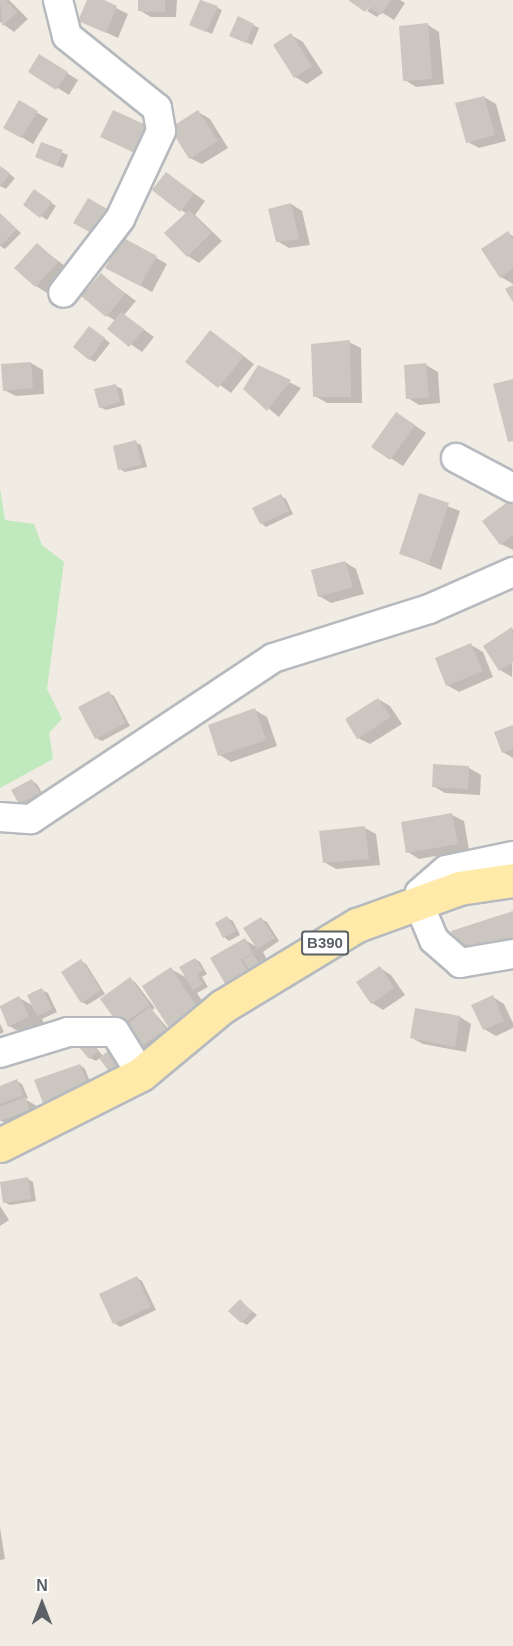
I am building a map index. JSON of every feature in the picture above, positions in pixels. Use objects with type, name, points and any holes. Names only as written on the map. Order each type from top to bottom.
[{"type":"main road","name":"B390","points":[[0,1145],[141,1074],[223,1006],[357,925],[459,888],[513,880]]},
{"type":"street","points":[[58,0],[67,36],[157,108],[161,131],[120,219],[63,292]]},
{"type":"street","points":[[456,458],[513,488]]},
{"type":"street","points":[[0,817],[31,819],[273,658],[429,609],[513,572]]},
{"type":"street","points":[[513,856],[446,870],[420,893],[418,902],[434,940],[460,963],[513,954]]},
{"type":"street","points":[[0,1053],[68,1032],[115,1032],[141,1074]]},
{"type":"green space","points":[[0,488],[5,520],[34,524],[42,545],[64,562],[47,689],[62,719],[49,733],[53,759],[0,788]]},
{"type":"building","points":[[0,0],[6,0],[17,12],[2,26]]},
{"type":"building","points":[[87,0],[104,0],[117,6],[106,33],[78,21]]},
{"type":"building","points":[[138,0],[165,0],[165,12],[138,11]]},
{"type":"building","points":[[200,0],[218,6],[206,32],[189,25]]},
{"type":"building","points":[[348,0],[391,0],[381,15],[369,7],[365,12]]},
{"type":"building","points":[[238,16],[254,24],[246,43],[229,36]]},
{"type":"building","points":[[428,23],[432,79],[403,81],[399,26]]},
{"type":"building","points":[[291,33],[312,66],[294,78],[273,45]]},
{"type":"building","points":[[39,54],[68,72],[56,90],[28,72]]},
{"type":"building","points":[[484,96],[495,135],[466,143],[455,103]]},
{"type":"building","points":[[19,100],[38,111],[21,138],[3,128]]},
{"type":"building","points":[[113,110],[146,125],[133,152],[100,137]]},
{"type":"building","points":[[198,110],[218,141],[189,159],[170,128]]},
{"type":"building","points":[[41,142],[63,150],[57,166],[35,157]]},
{"type":"building","points":[[0,166],[10,173],[0,187]]},
{"type":"building","points":[[166,172],[194,193],[180,212],[152,190]]},
{"type":"building","points":[[34,189],[52,202],[40,218],[23,205]]},
{"type":"building","points":[[88,198],[109,210],[95,235],[73,223]]},
{"type":"building","points":[[291,203],[299,239],[276,242],[268,209]]},
{"type":"building","points":[[189,210],[211,233],[187,257],[164,233]]},
{"type":"building","points":[[0,213],[17,229],[0,246]]},
{"type":"building","points":[[508,231],[513,239],[513,269],[500,278],[481,249]]},
{"type":"building","points":[[122,237],[157,256],[140,286],[105,268]]},
{"type":"building","points":[[37,243],[58,262],[35,287],[14,268]]},
{"type":"building","points":[[101,273],[125,294],[106,317],[81,296]]},
{"type":"building","points":[[513,285],[513,302],[505,289]]},
{"type":"building","points":[[121,312],[144,329],[129,347],[107,329]]},
{"type":"building","points":[[89,326],[105,338],[89,360],[73,347]]},
{"type":"building","points":[[210,330],[244,356],[218,388],[185,362]]},
{"type":"building","points":[[350,340],[351,397],[313,397],[311,344]]},
{"type":"building","points":[[31,362],[33,388],[3,391],[1,364]]},
{"type":"building","points":[[426,363],[429,397],[406,399],[404,365]]},
{"type":"building","points":[[258,365],[291,380],[267,411],[243,389]]},
{"type":"building","points":[[513,379],[513,441],[508,442],[493,384]]},
{"type":"building","points":[[116,384],[120,402],[99,408],[94,389]]},
{"type":"building","points":[[396,412],[415,425],[390,460],[371,447]]},
{"type":"building","points":[[136,440],[142,465],[118,470],[113,446]]},
{"type":"building","points":[[419,493],[449,503],[429,564],[399,554]]},
{"type":"building","points":[[281,494],[289,511],[260,524],[252,508]]},
{"type":"building","points":[[513,498],[513,535],[500,545],[482,521]]},
{"type":"building","points":[[345,561],[353,587],[318,597],[311,570]]},
{"type":"building","points":[[512,627],[513,662],[499,671],[483,646]]},
{"type":"building","points":[[471,643],[483,671],[446,686],[435,658]]},
{"type":"building","points":[[109,691],[126,723],[95,739],[78,707]]},
{"type":"building","points":[[378,698],[391,717],[357,739],[345,719]]},
{"type":"building","points":[[255,708],[266,740],[218,756],[208,725]]},
{"type":"building","points":[[513,725],[513,749],[502,753],[494,732]]},
{"type":"building","points":[[433,764],[469,766],[468,789],[432,787]]},
{"type":"building","points":[[32,779],[40,793],[19,804],[11,790]]},
{"type":"building","points":[[452,813],[458,844],[406,853],[401,822]]},
{"type":"building","points":[[365,826],[369,859],[323,863],[319,831]]},
{"type":"building","points":[[513,911],[513,939],[459,957],[451,931]]},
{"type":"building","points":[[227,916],[236,931],[223,938],[215,923]]},
{"type":"building","points":[[261,917],[275,938],[257,949],[243,928]]},
{"type":"building","points":[[245,938],[253,953],[241,960],[249,974],[227,987],[210,958]]},
{"type":"building","points":[[253,954],[261,967],[251,973],[243,960]]},
{"type":"building","points":[[195,958],[203,970],[197,974],[203,984],[193,990],[179,967]]},
{"type":"building","points":[[81,959],[101,990],[81,1003],[61,972]]},
{"type":"building","points":[[380,966],[394,988],[371,1004],[356,982]]},
{"type":"building","points":[[171,967],[198,1009],[169,1028],[142,986]]},
{"type":"building","points":[[130,977],[150,1005],[120,1026],[100,999]]},
{"type":"building","points":[[42,988],[52,1009],[37,1016],[27,995]]},
{"type":"building","points":[[493,995],[504,1021],[483,1030],[471,1005]]},
{"type":"building","points":[[19,996],[29,1016],[8,1027],[0,1006]]},
{"type":"building","points":[[150,1007],[166,1029],[138,1049],[122,1028]]},
{"type":"building","points":[[415,1008],[460,1016],[455,1047],[410,1038]]},
{"type":"building","points":[[89,1040],[98,1052],[89,1059],[79,1047]]},
{"type":"building","points":[[108,1051],[116,1061],[122,1056],[117,1082],[99,1058]]},
{"type":"building","points":[[80,1064],[88,1086],[43,1103],[34,1080]]},
{"type":"building","points":[[17,1079],[23,1095],[0,1104],[0,1086]]},
{"type":"building","points":[[25,1097],[30,1110],[0,1121],[0,1107]]},
{"type":"building","points":[[28,1177],[31,1199],[3,1203],[0,1182]]},
{"type":"building","points":[[137,1276],[151,1307],[113,1324],[99,1294]]},
{"type":"building","points":[[240,1299],[252,1312],[241,1323],[228,1311]]}]
